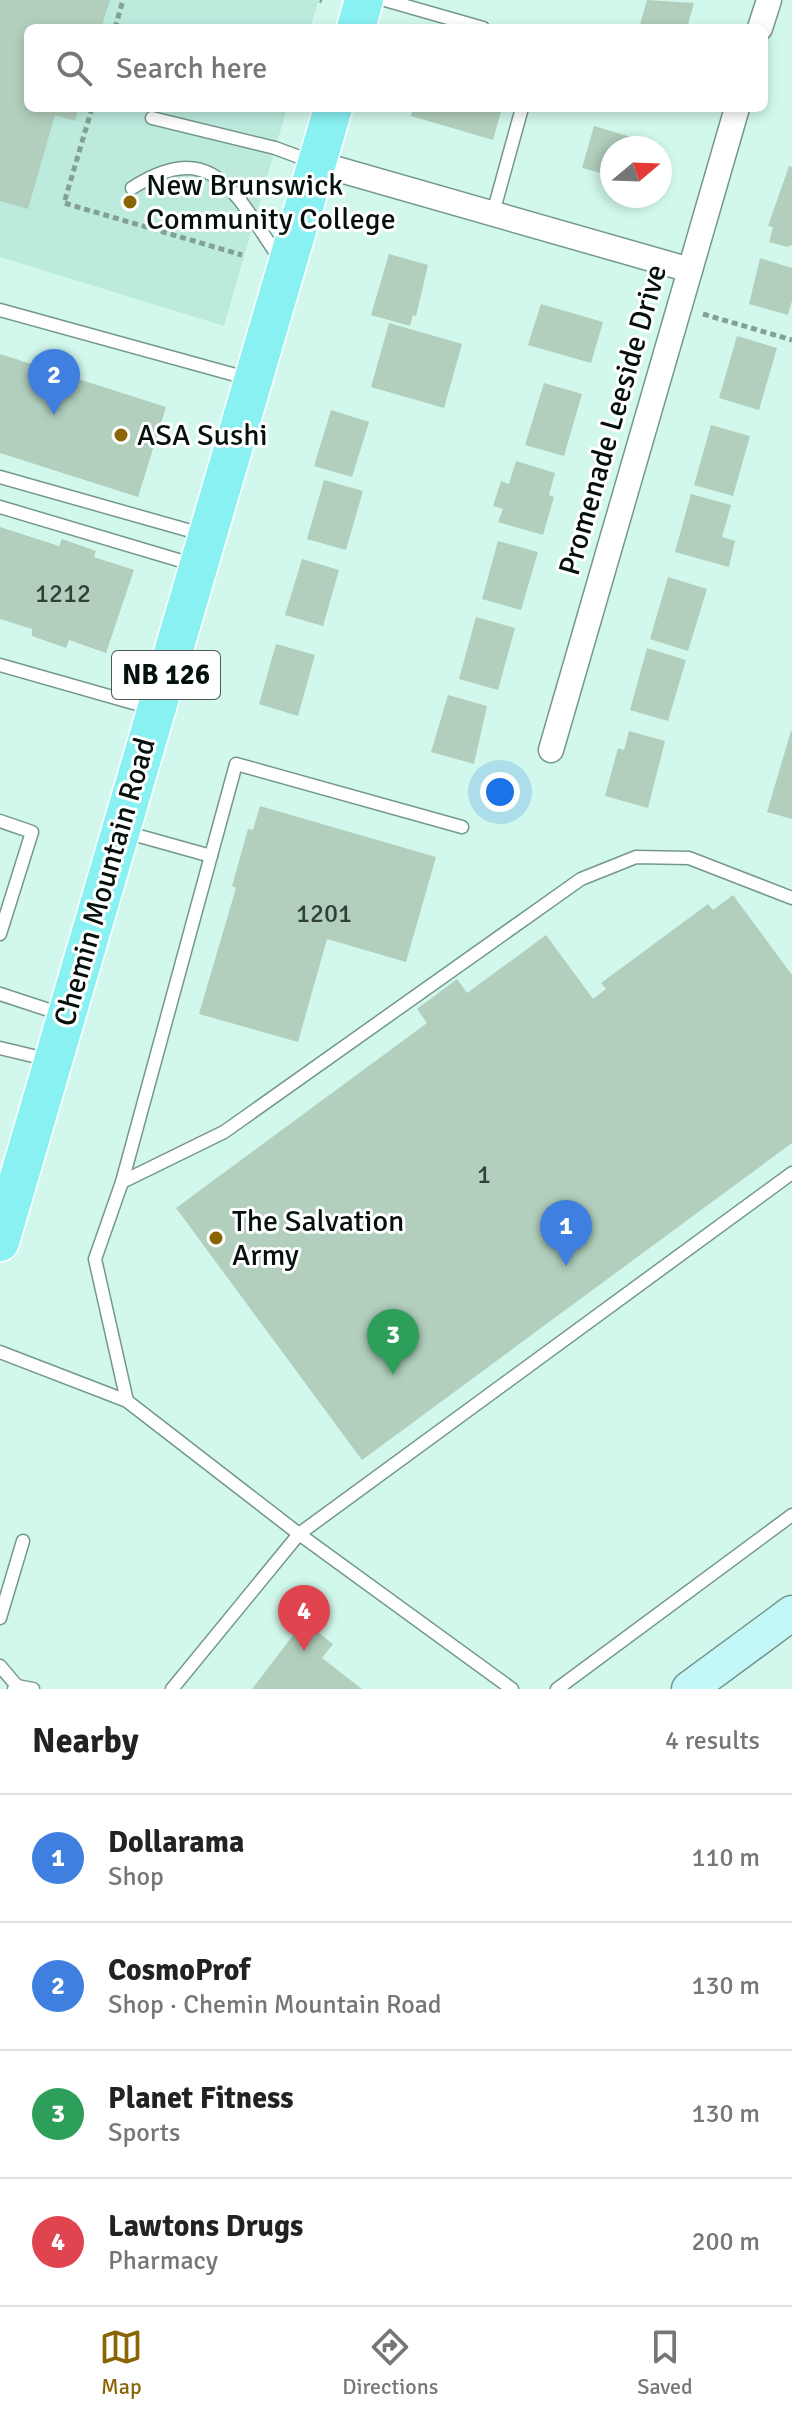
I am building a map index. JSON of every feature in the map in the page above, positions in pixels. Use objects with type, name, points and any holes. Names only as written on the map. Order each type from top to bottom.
[{"type":"main road","points":[[357,24],[364,0]]},
{"type":"main road","name":"Chemin Mountain Road","points":[[0,1242],[332,112]]},
{"type":"main road","points":[[689,1689],[792,1613]]},
{"type":"street","points":[[761,24],[769,0]]},
{"type":"street","name":"Promenade Leeside Drive","points":[[551,750],[736,112]]},
{"type":"street","points":[[316,163],[690,270]]},
{"type":"lane","points":[[385,0],[469,24]]},
{"type":"lane","points":[[493,213],[521,112]]},
{"type":"lane","points":[[152,118],[275,148],[316,163]]},
{"type":"lane","points":[[132,188],[153,174],[172,169],[192,167],[211,173],[230,188],[286,267]]},
{"type":"lane","points":[[0,310],[253,380]]},
{"type":"lane","points":[[0,477],[203,551]]},
{"type":"lane","points":[[0,507],[203,551]]},
{"type":"lane","points":[[0,665],[156,709]]},
{"type":"lane","points":[[127,1401],[95,1259],[122,1182],[236,764],[462,827]]},
{"type":"lane","points":[[0,821],[32,832],[0,934]]},
{"type":"lane","points":[[121,831],[211,856]]},
{"type":"lane","points":[[122,1182],[224,1132],[581,879],[636,857],[689,858],[792,898]]},
{"type":"lane","points":[[0,994],[66,1016]]},
{"type":"lane","points":[[0,1048],[53,1061]]},
{"type":"lane","points":[[172,1689],[299,1534],[792,1173]]},
{"type":"lane","points":[[0,1352],[127,1401],[299,1534],[512,1689]]},
{"type":"lane","points":[[557,1689],[792,1515]]},
{"type":"lane","points":[[0,1618],[23,1541]]},
{"type":"lane","points":[[0,1666],[16,1687],[33,1689]]},
{"type":"path","points":[[116,24],[123,0]]},
{"type":"path","points":[[679,307],[792,340]]},
{"type":"shaded area","name":"New Brunswick Community College","points":[[0,0],[319,0],[311,24],[24,24],[24,112],[286,112],[224,326],[0,257]]},
{"type":"building","points":[[0,0],[110,0],[102,24],[24,24],[24,112],[78,112],[75,121],[55,115],[28,209],[0,201]]},
{"type":"building","points":[[647,0],[694,3],[688,24],[640,24]]},
{"type":"building","points":[[412,112],[501,112],[493,140],[411,116]]},
{"type":"building","points":[[594,126],[628,136],[600,136],[600,173],[582,168]]},
{"type":"building","points":[[789,166],[792,167],[792,245],[787,247],[769,242],[773,227],[768,226]]},
{"type":"building","points":[[389,254],[428,265],[416,316],[413,315],[410,326],[371,315]]},
{"type":"building","points":[[760,258],[792,268],[792,301],[788,315],[749,304]]},
{"type":"building","points":[[541,304],[603,322],[591,363],[528,345]]},
{"type":"building","points":[[389,323],[462,344],[444,408],[371,387]]},
{"type":"building","points":[[737,336],[777,348],[759,410],[719,398]]},
{"type":"building","points":[[0,354],[166,407],[138,497],[0,453]]},
{"type":"building","points":[[544,383],[582,394],[564,456],[525,445]]},
{"type":"building","points":[[331,410],[369,422],[352,477],[314,466]]},
{"type":"building","points":[[711,425],[750,436],[733,496],[694,485]]},
{"type":"building","points":[[516,461],[555,473],[549,495],[554,497],[543,535],[498,522],[503,509],[493,506],[501,481],[509,484]]},
{"type":"building","points":[[324,480],[363,491],[346,550],[307,539]]},
{"type":"building","points":[[691,494],[731,505],[722,537],[735,541],[729,567],[675,552]]},
{"type":"building","points":[[0,527],[59,546],[62,539],[96,551],[94,557],[134,570],[106,653],[69,640],[66,648],[32,636],[32,629],[0,619]]},
{"type":"building","points":[[498,541],[538,552],[521,610],[482,599]]},
{"type":"building","points":[[302,559],[339,570],[323,626],[285,615]]},
{"type":"building","points":[[668,577],[707,589],[688,651],[650,639]]},
{"type":"building","points":[[476,617],[515,628],[498,690],[459,679]]},
{"type":"building","points":[[276,644],[315,655],[298,716],[259,704]]},
{"type":"building","points":[[647,648],[686,660],[668,721],[630,710]]},
{"type":"building","points":[[448,695],[487,706],[474,764],[431,752]]},
{"type":"building","points":[[629,731],[665,741],[648,808],[605,796],[618,748],[624,750]]},
{"type":"building","points":[[792,731],[792,819],[767,812]]},
{"type":"building","points":[[260,806],[436,857],[406,962],[327,939],[298,1042],[199,1014],[236,888],[232,886],[248,829],[253,830]]},
{"type":"building","points":[[733,895],[792,975],[792,1143],[362,1460],[176,1208],[427,1023],[417,1009],[457,979],[467,993],[546,935],[593,999],[606,989],[601,983],[708,904],[713,910]]},
{"type":"building","points":[[304,1621],[333,1644],[322,1658],[362,1689],[252,1689]]},
{"type":"place","name":"New Brunswick Community College","points":[[130,202]]},
{"type":"place","name":"CosmoProf","points":[[54,415]]},
{"type":"place","name":"ASA Sushi","points":[[121,435]]},
{"type":"place","name":"The Salvation Army","points":[[216,1238]]},
{"type":"place","name":"Dollarama","points":[[566,1266]]},
{"type":"place","name":"Planet Fitness","points":[[393,1375]]},
{"type":"place","name":"Lawtons Drugs","points":[[304,1651]]}]
